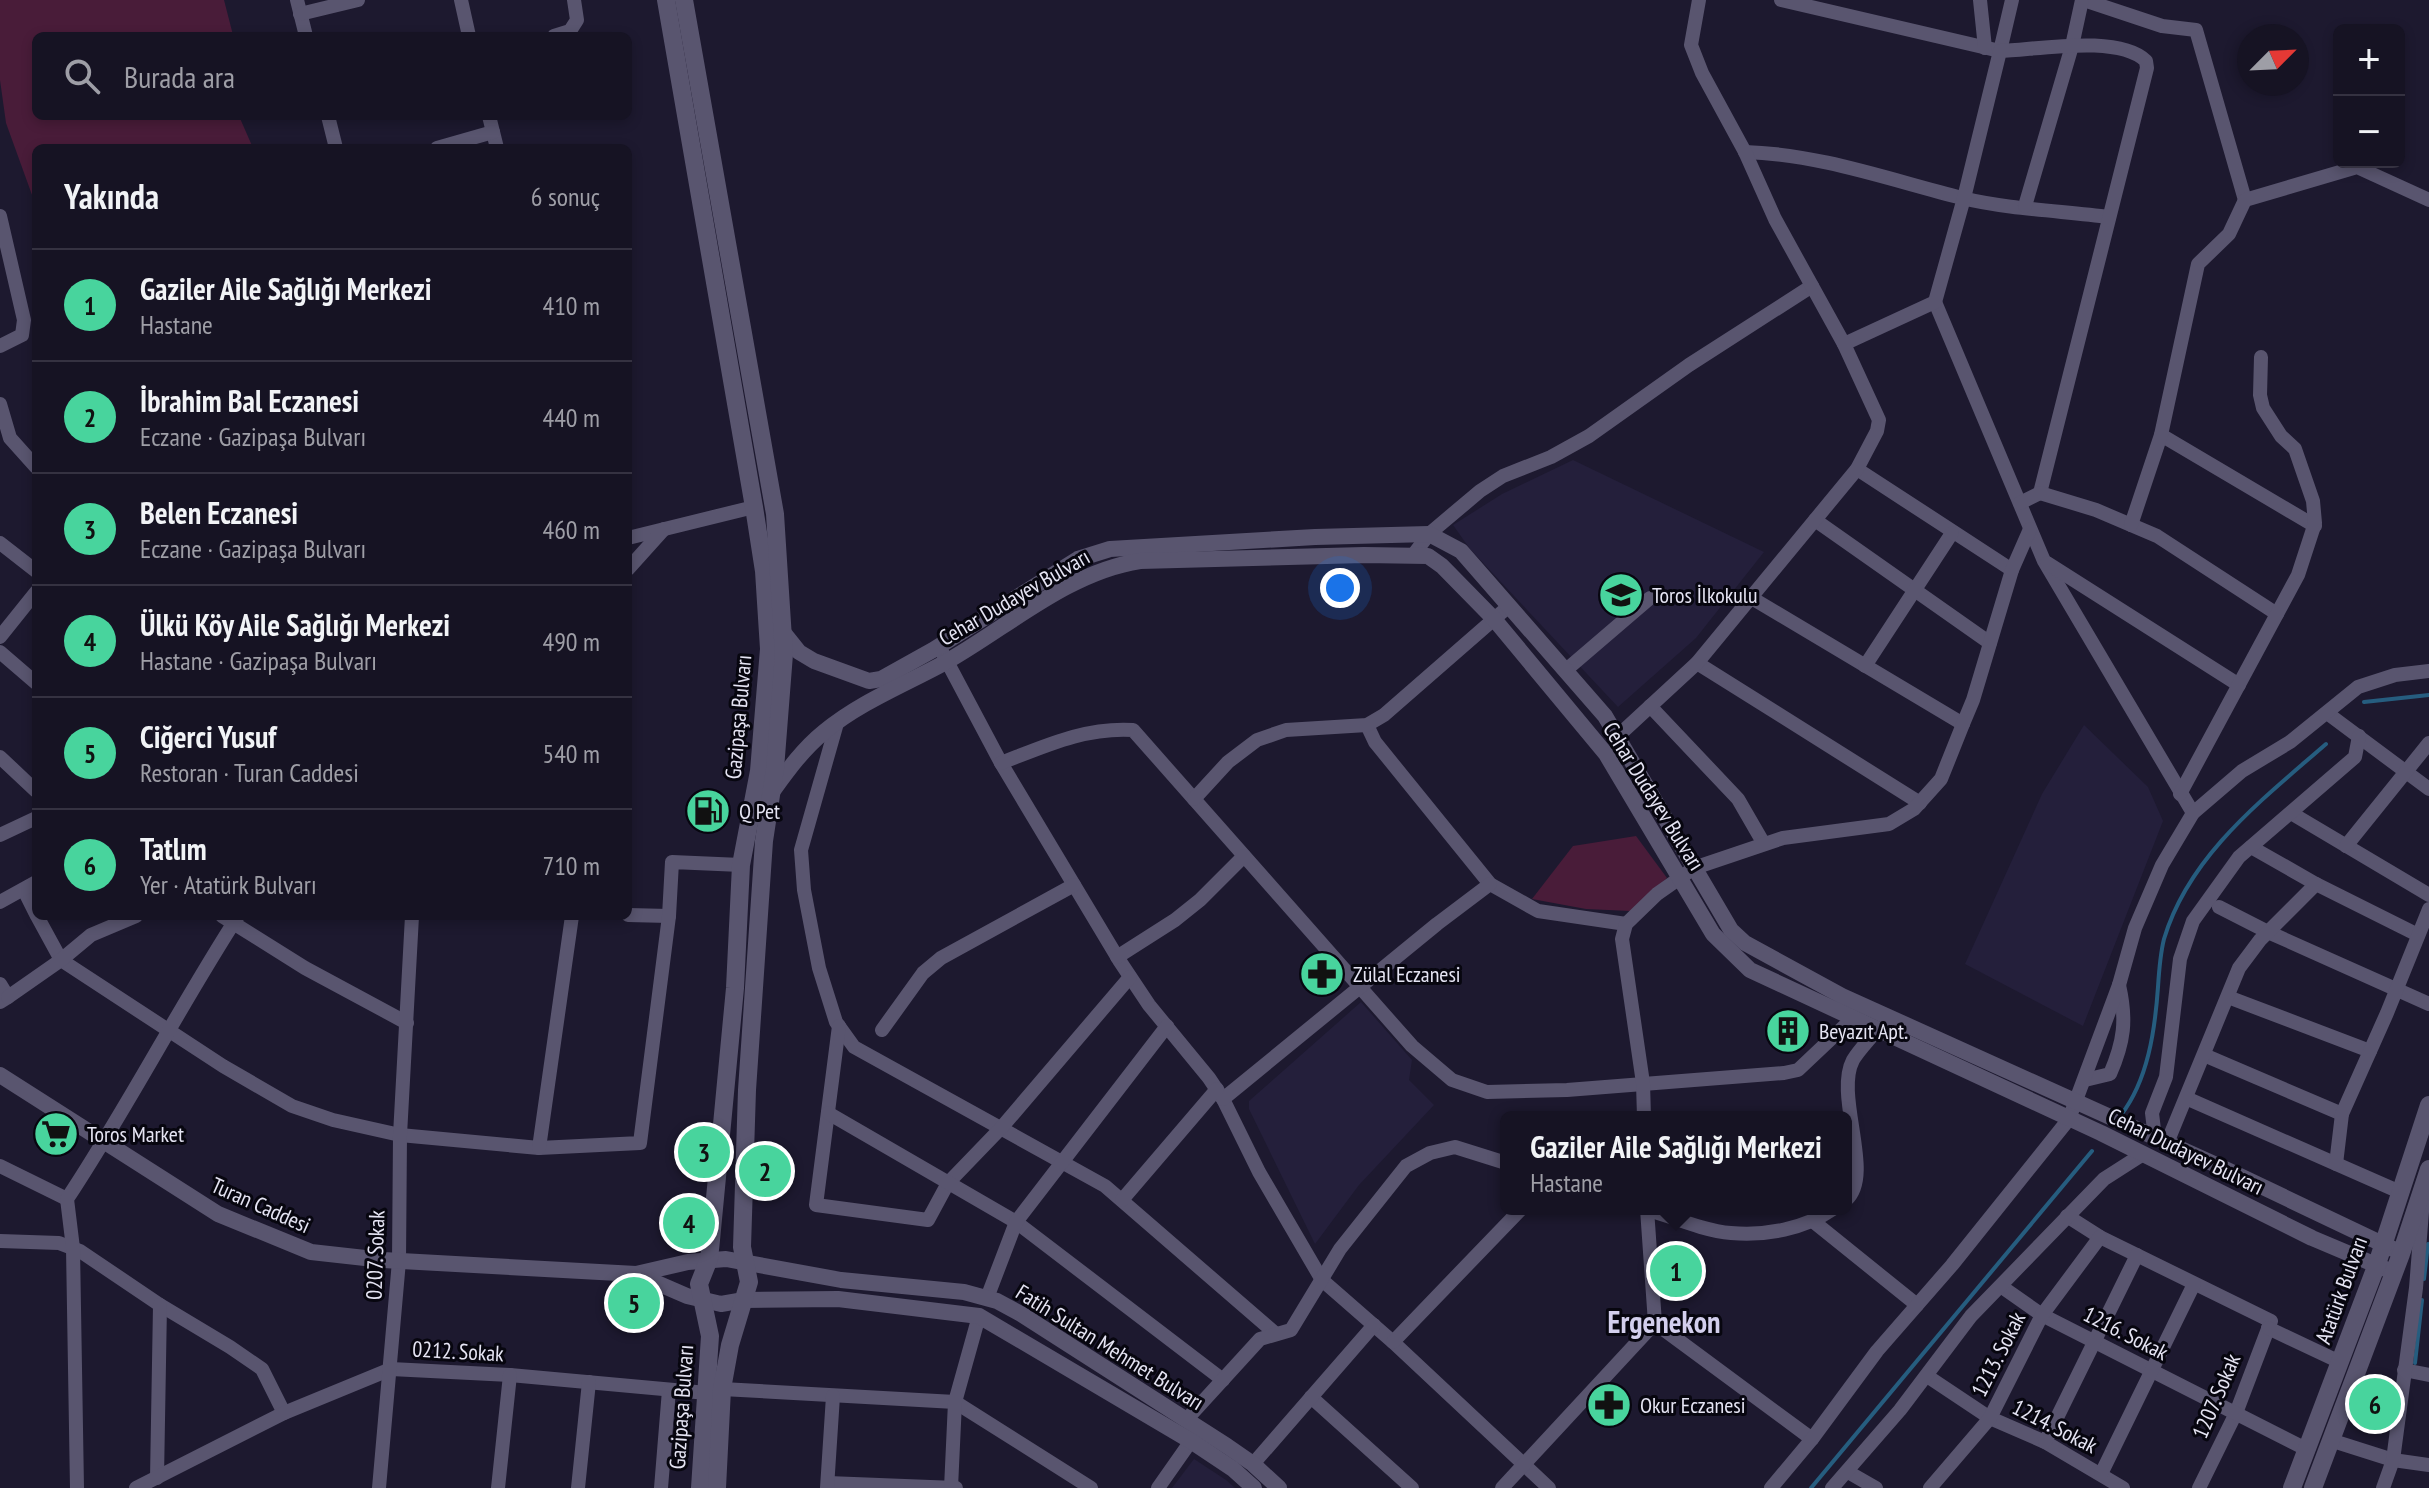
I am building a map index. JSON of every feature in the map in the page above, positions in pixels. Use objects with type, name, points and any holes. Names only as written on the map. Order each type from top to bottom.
[{"type":"main road","name":"Gazipaşa Bulvarı","points":[[666,0],[754,507],[764,571],[769,649],[759,771],[741,865],[735,988],[709,1259],[699,1284],[710,1336],[717,1488]]},
{"type":"main road","name":"Gazipaşa Bulvarı","points":[[684,0],[775,514],[784,654],[772,792],[764,841],[747,1090],[742,1247],[749,1282],[714,1391],[700,1488]]},
{"type":"main road","name":"Atatürk Bulvarı","points":[[2313,1488],[2385,1268],[2383,1243],[2429,1105]]},
{"type":"main road","name":"Atatürk Bulvarı","points":[[2292,1488],[2340,1362],[2385,1268],[2401,1254],[2427,1178]]},
{"type":"street","points":[[305,32],[299,7],[358,0]]},
{"type":"street","points":[[461,0],[468,32]]},
{"type":"street","points":[[567,32],[577,20],[574,0]]},
{"type":"street","points":[[1619,735],[1697,663],[1857,469],[1877,431],[1879,420],[1844,344],[1775,219],[1745,152],[1702,73],[1691,45],[1699,0]]},
{"type":"street","points":[[1781,0],[1992,50],[2097,46],[2138,53],[2146,61],[2147,68],[2040,493]]},
{"type":"street","points":[[1980,0],[1992,50]]},
{"type":"street","points":[[2012,0],[1992,50],[1964,198],[1935,302],[2044,561],[2193,813]]},
{"type":"street","points":[[2025,206],[2083,0],[2162,26],[2196,30],[2245,200],[2229,234],[2198,264],[2161,435],[2131,525]]},
{"type":"street","points":[[329,120],[335,144]]},
{"type":"street","points":[[490,120],[496,144]]},
{"type":"street","points":[[451,144],[493,132]]},
{"type":"street","points":[[1745,152],[1870,171],[1964,198],[2109,217]]},
{"type":"street","points":[[2245,200],[2357,167],[2429,200]]},
{"type":"street","points":[[0,216],[5,258],[24,320],[22,335],[0,346]]},
{"type":"street","points":[[1414,554],[1429,534],[1480,491],[1503,476],[1551,457],[1589,436],[1689,365],[1812,286]]},
{"type":"street","points":[[1844,344],[1935,302]]},
{"type":"street","points":[[2180,794],[2298,575],[2315,526],[2313,501],[2295,449],[2281,436],[2263,408],[2260,395],[2261,357]]},
{"type":"street","points":[[0,404],[10,438],[32,463]]},
{"type":"street","points":[[2161,435],[2315,526]]},
{"type":"street","points":[[1857,469],[2012,570]]},
{"type":"street","points":[[2020,503],[2040,493],[2096,510],[2157,536],[2277,614]]},
{"type":"street","points":[[632,537],[754,507]]},
{"type":"street","points":[[1815,520],[1990,643]]},
{"type":"street","points":[[632,565],[664,529]]},
{"type":"street","points":[[1644,1111],[1643,1083],[1622,939],[1626,924],[1657,894],[1694,868],[1783,838],[1889,824],[1914,809],[1941,779],[1963,724],[2012,570],[2030,529]]},
{"type":"street","points":[[1865,666],[1952,533]]},
{"type":"street","name":"Cehar Dudayev Bulvarı","points":[[772,792],[796,759],[825,731],[943,654],[1078,559],[1110,549],[1429,534],[1461,551],[1619,735],[1731,930],[1745,943],[1842,996],[2072,1111],[2143,1154],[2312,1238],[2385,1268]]},
{"type":"street","points":[[0,543],[32,568]]},
{"type":"street","name":"Cehar Dudayev Bulvarı","points":[[783,632],[799,652],[869,681],[943,654],[1080,580],[1116,565],[1140,561],[1428,556],[1442,566],[1494,619],[1606,754],[1713,934],[1750,970],[1877,1030],[2072,1111],[2161,1141],[2401,1254]]},
{"type":"street","points":[[2044,561],[2239,685]]},
{"type":"street","points":[[0,637],[32,597]]},
{"type":"street","points":[[1750,597],[1963,724]]},
{"type":"street","points":[[1566,670],[1650,598]]},
{"type":"street","points":[[1194,799],[1228,762],[1257,740],[1286,730],[1367,725],[1384,715],[1509,606]]},
{"type":"street","points":[[0,652],[32,680]]},
{"type":"street","points":[[943,654],[1001,763],[1117,957],[1220,1094],[1259,1172],[1322,1280],[1549,1488]]},
{"type":"street","points":[[1697,663],[1920,803]]},
{"type":"street","points":[[1771,1488],[2072,1111],[2119,985],[2135,928],[2162,865],[2193,813],[2242,771],[2290,742],[2358,687],[2395,675],[2429,671]]},
{"type":"street","points":[[1650,706],[1738,799],[1764,844]]},
{"type":"street","points":[[2327,713],[2429,789]]},
{"type":"street","points":[[837,723],[801,850],[804,890],[819,968],[839,1026],[854,1047],[1105,1186],[1276,1334]]},
{"type":"street","points":[[1367,725],[1375,742],[1490,884],[1538,911],[1626,924]]},
{"type":"street","points":[[1001,763],[1081,733],[1109,728],[1133,730],[1412,1046],[1452,1080],[1487,1092],[1567,1090],[1784,1073],[1798,1070],[1852,1019]]},
{"type":"street","points":[[2161,1141],[2152,1113],[2166,1077],[2180,959],[2193,921],[2239,857],[2355,757],[2359,736]]},
{"type":"street","points":[[2346,846],[2429,743]]},
{"type":"street","points":[[0,757],[32,787]]},
{"type":"street","points":[[2291,813],[2429,895]]},
{"type":"street","points":[[0,835],[32,820]]},
{"type":"street","points":[[2251,847],[2316,884],[2418,935]]},
{"type":"street","points":[[1117,957],[1175,920],[1244,856]]},
{"type":"street","points":[[40,920],[61,960],[167,1030],[292,1106],[333,1120],[400,1135],[539,1148],[640,1143],[669,916],[672,862],[741,865]]},
{"type":"street","points":[[1122,1200],[1220,1094],[1490,884]]},
{"type":"street","points":[[2161,1141],[2186,1098],[2239,968],[2268,932],[2316,884]]},
{"type":"street","points":[[882,1030],[923,973],[941,958],[1074,885]]},
{"type":"street","points":[[0,902],[30,886]]},
{"type":"street","points":[[2219,907],[2429,1004]]},
{"type":"street","points":[[2336,1164],[2342,1114],[2429,909]]},
{"type":"street","points":[[632,915],[669,916]]},
{"type":"street","points":[[0,984],[4,999],[91,935],[127,920]]},
{"type":"street","points":[[77,1488],[73,1248],[67,1199],[105,1142],[230,920]]},
{"type":"street","points":[[234,920],[317,975],[407,1023]]},
{"type":"street","name":"0207. Sokak","points":[[379,1488],[399,1261],[400,1135],[412,920]]},
{"type":"street","points":[[539,1148],[571,920]]},
{"type":"street","points":[[839,1026],[816,1205],[928,1220],[948,1183],[1002,1127],[1130,977]]},
{"type":"street","points":[[2085,1080],[2110,1074],[2122,1046],[2124,1009],[2119,985]]},
{"type":"street","points":[[2228,997],[2370,1051]]},
{"type":"street","points":[[987,1298],[1016,1222],[1167,1026]]},
{"type":"street","points":[[1850,1111],[1847,1087],[1853,1061],[1877,1030]]},
{"type":"street","points":[[2204,1055],[2342,1114]]},
{"type":"street","name":"Turan Caddesi","points":[[0,1075],[218,1214],[311,1252],[399,1261],[636,1274]]},
{"type":"street","points":[[2186,1098],[2400,1192]]},
{"type":"street","points":[[828,1113],[1016,1222],[1223,1380]]},
{"type":"street","points":[[1852,1132],[1857,1176],[1852,1191]]},
{"type":"street","points":[[1186,1420],[1260,1339],[1291,1330],[1340,1249],[1406,1166],[1430,1153],[1455,1147],[1500,1161]]},
{"type":"street","points":[[1832,1488],[1927,1376],[1971,1316],[2104,1179],[2143,1154]]},
{"type":"street","points":[[0,1166],[67,1199]]},
{"type":"street","points":[[2383,1488],[2393,1460],[2404,1370],[2422,1289],[2427,1178]]},
{"type":"street","points":[[1393,1342],[1515,1215]]},
{"type":"street","points":[[1502,1488],[1655,1323],[1647,1215]]},
{"type":"street","points":[[1668,1215],[1730,1233],[1773,1232],[1814,1222],[1824,1215]]},
{"type":"street","points":[[2067,1216],[2100,1237],[2340,1362]]},
{"type":"street","points":[[1814,1222],[1917,1305]]},
{"type":"street","name":"1213. Sokak","points":[[1930,1488],[1990,1418],[2042,1315],[2100,1237]]},
{"type":"street","points":[[0,1257],[0,1241],[59,1243],[73,1248],[262,1369],[284,1413]]},
{"type":"street","points":[[2045,1442],[2137,1255]]},
{"type":"street","name":"Fatih Sultan Mehmet Bulvarı","points":[[636,1274],[709,1259],[726,1259],[841,1280],[964,1292],[987,1298],[1021,1314],[1186,1420],[1253,1464],[1279,1488]]},
{"type":"street","name":"Fatih Sultan Mehmet Bulvarı","points":[[636,1274],[687,1296],[721,1304],[744,1300],[838,1299],[979,1316],[1191,1441],[1233,1469],[1254,1488]]},
{"type":"street","points":[[2101,1474],[2194,1284]]},
{"type":"street","name":"1216. Sokak","points":[[2002,1287],[2042,1315],[2308,1450]]},
{"type":"street","points":[[157,1478],[160,1305]]},
{"type":"street","points":[[833,1396],[827,1485],[953,1487],[955,1402],[979,1316]]},
{"type":"street","points":[[1655,1323],[1812,1439]]},
{"type":"street","name":"1207. Sokak","points":[[2199,1488],[2236,1413],[2270,1324]]},
{"type":"street","points":[[1253,1464],[1374,1325]]},
{"type":"street","name":"0212. Sokak","points":[[136,1488],[284,1413],[391,1369],[510,1375],[669,1390],[955,1402]]},
{"type":"street","points":[[2404,1370],[2429,1375]]},
{"type":"street","points":[[498,1488],[510,1375]]},
{"type":"street","name":"1214. Sokak","points":[[1927,1376],[1990,1418],[2045,1442],[2123,1488]]},
{"type":"street","points":[[578,1488],[589,1382]]},
{"type":"street","points":[[661,1488],[669,1390]]},
{"type":"street","points":[[1311,1397],[1412,1488]]},
{"type":"street","points":[[955,1402],[1091,1488]]},
{"type":"street","points":[[2330,1440],[2393,1460],[2429,1465]]},
{"type":"street","points":[[1158,1488],[1191,1441]]},
{"type":"street","points":[[1848,1472],[1876,1488]]},
{"type":"shaded area","points":[[0,0],[224,0],[232,32],[32,32],[32,120],[241,120],[251,144],[32,144],[32,195],[6,123],[0,80]]},
{"type":"shaded area","name":"Toros İlkokulu","points":[[1573,460],[1764,552],[1696,638],[1618,707],[1470,549],[1453,525],[1502,494]]},
{"type":"shaded area","points":[[2084,725],[2148,787],[2163,821],[2083,1026],[1965,964],[2042,794]]},
{"type":"shaded area","points":[[1636,836],[1667,878],[1630,911],[1586,909],[1532,899],[1573,846]]},
{"type":"shaded area","points":[[1361,1002],[1412,1060],[1409,1080],[1434,1105],[1359,1185],[1315,1244],[1249,1109],[1249,1101]]},
{"type":"shaded area","points":[[1194,1459],[1226,1480],[1235,1488],[1172,1488]]},
{"type":"waterway","points":[[2364,702],[2429,695]]},
{"type":"waterway","points":[[2121,1115],[2138,1086],[2148,1054],[2164,939],[2191,881],[2231,831],[2326,744]]},
{"type":"waterway","points":[[1811,1488],[2092,1151]]},
{"type":"waterway","points":[[2424,1279],[2428,1244]]},
{"type":"waterway","points":[[2415,1363],[2422,1300]]},
{"type":"place","name":"Toros İlkokulu","points":[[1621,595]]},
{"type":"place","name":"Q Pet","points":[[708,811]]},
{"type":"place","name":"Zülal Eczanesi","points":[[1322,974]]},
{"type":"place","name":"Beyazıt Apt.","points":[[1788,1031]]},
{"type":"place","name":"Toros Market","points":[[56,1134]]},
{"type":"place","name":"Belen Eczanesi","points":[[704,1152]]},
{"type":"place","name":"İbrahim Bal Eczanesi","points":[[765,1171]]},
{"type":"place","name":"Ülkü Köy Aile Sağlığı Merkezi","points":[[689,1223]]},
{"type":"place","name":"Gaziler Aile Sağlığı Merkezi","points":[[1676,1271]]},
{"type":"place","name":"Ciğerci Yusuf","points":[[634,1303]]},
{"type":"place","name":"Tatlım","points":[[2375,1404]]},
{"type":"place","name":"Okur Eczanesi","points":[[1609,1405]]},
{"type":"district","name":"Ergenekon","points":[[1664,1323]]}]
